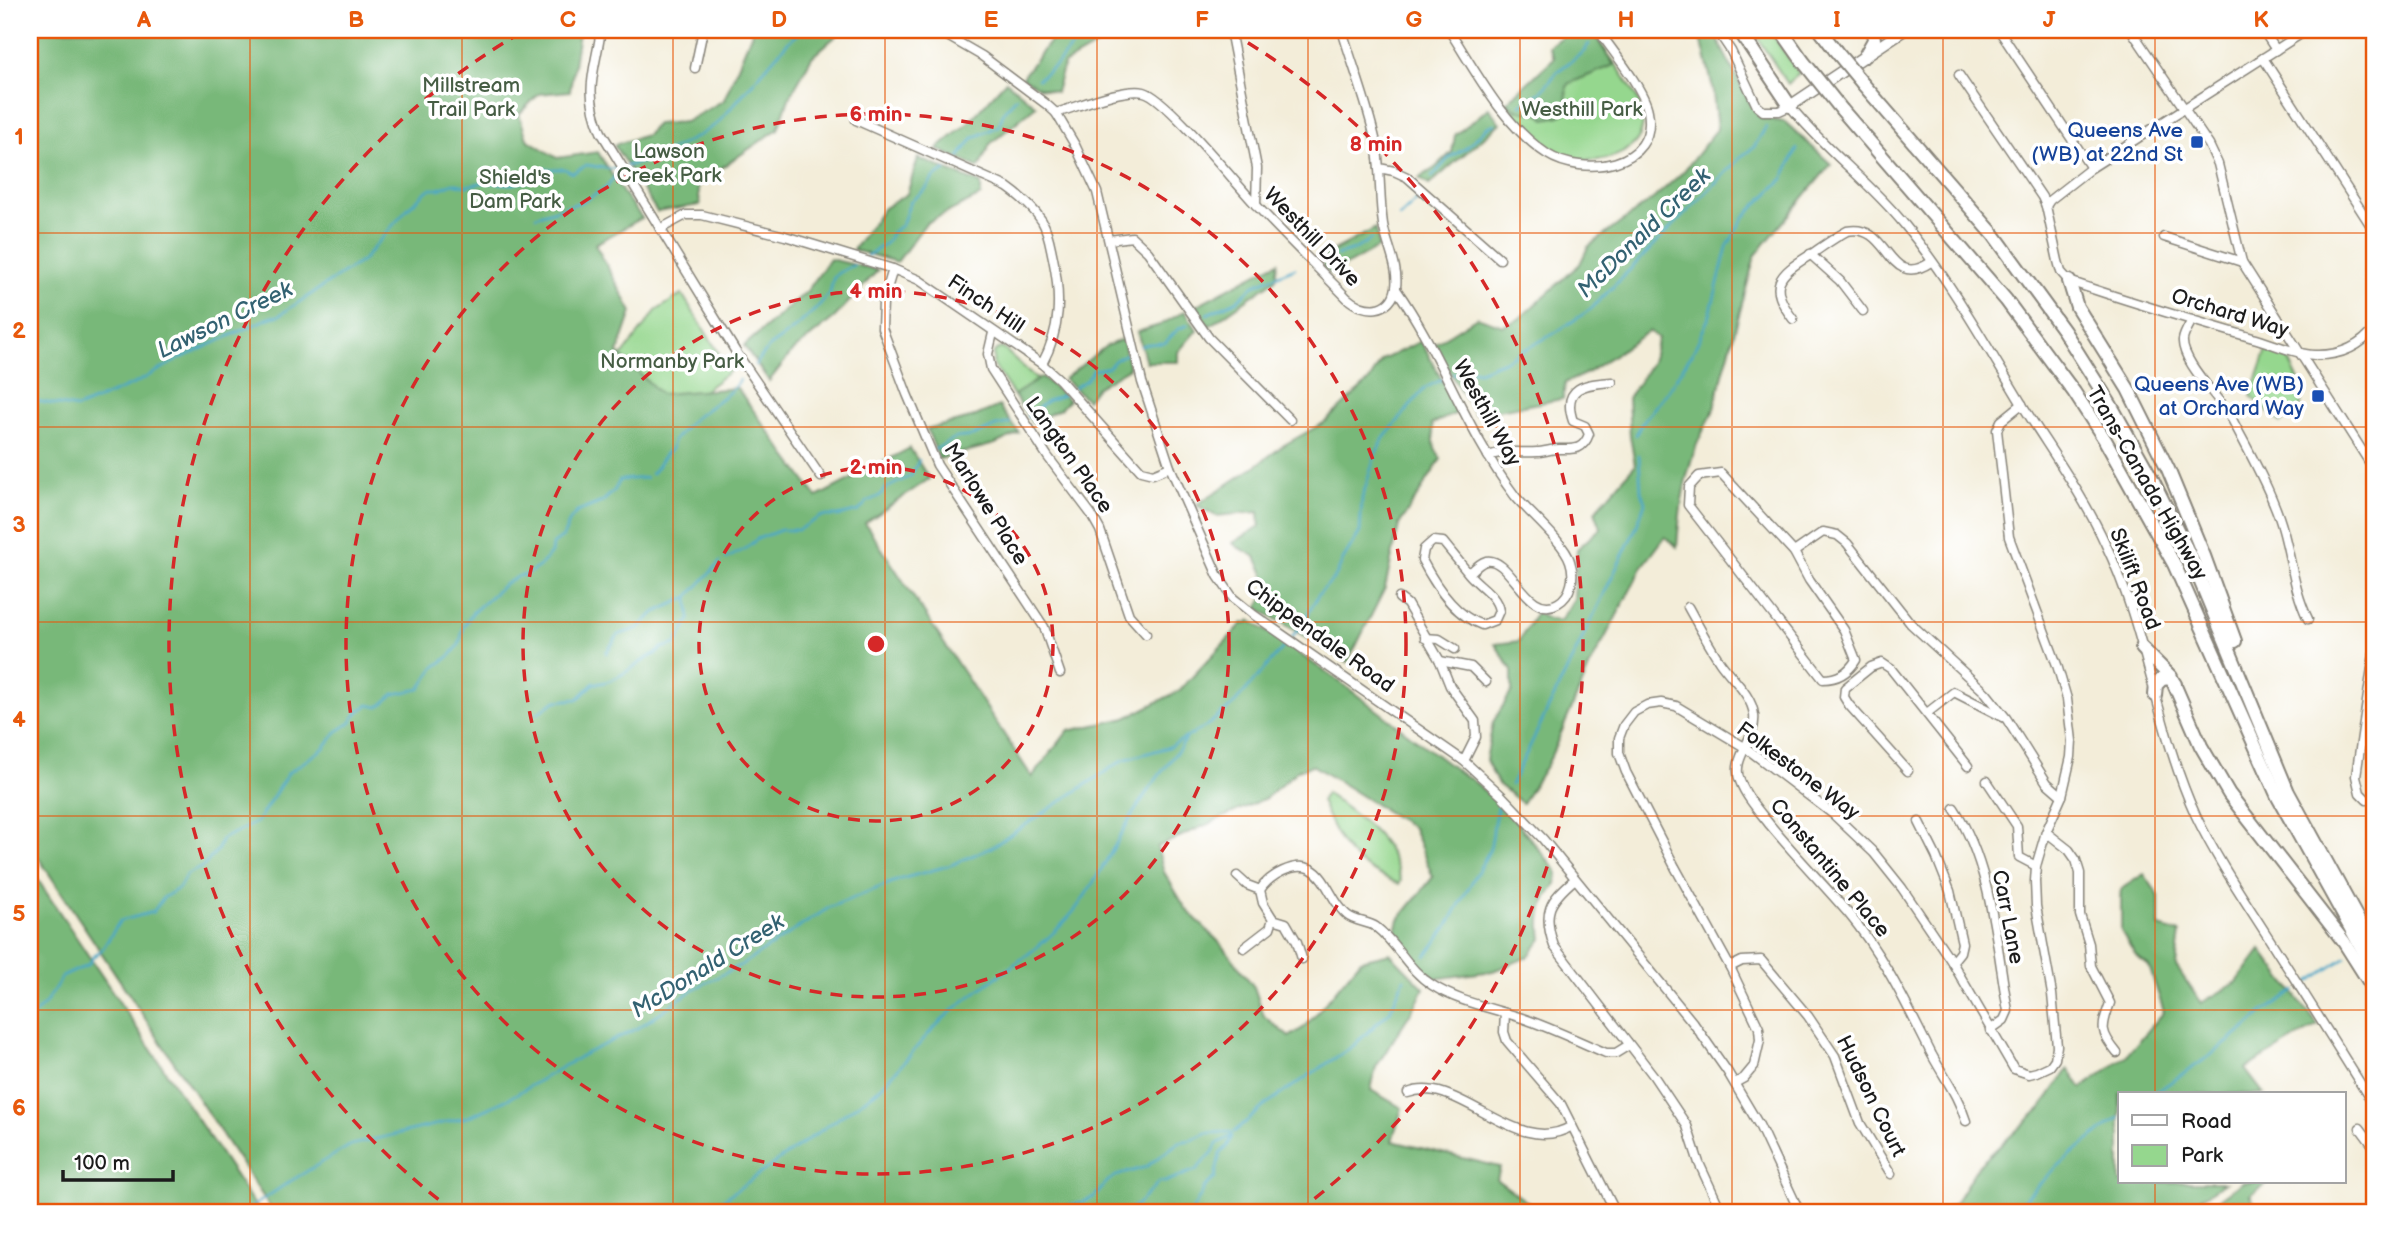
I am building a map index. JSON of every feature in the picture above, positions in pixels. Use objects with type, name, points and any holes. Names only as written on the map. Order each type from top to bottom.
[{"type":"highway","points":[[1740,30],[1790,106]]},
{"type":"highway","name":"Trans-Canada Highway","points":[[1781,30],[1842,110],[2006,300],[2074,392],[2105,440],[2148,514],[2182,582],[2283,806],[2375,972]]},
{"type":"highway","name":"Trans-Canada Highway","points":[[1820,30],[1863,84],[1994,235],[2053,315],[2110,404],[2157,487],[2190,556],[2265,742],[2301,818],[2375,951]]},
{"type":"highway","points":[[1865,56],[1874,40],[1872,30]]},
{"type":"highway","points":[[2069,281],[2077,307],[2133,398],[2180,497],[2219,597],[2265,742]]},
{"type":"highway","points":[[2142,648],[2165,669],[2175,684],[2201,746],[2218,778],[2344,942],[2375,991]]},
{"type":"highway","points":[[2155,695],[2157,685],[2162,679],[2170,678],[2175,684]]},
{"type":"main road","points":[[1790,106],[1904,30]]},
{"type":"street","points":[[601,30],[591,76],[592,112],[612,150],[736,352],[821,477]]},
{"type":"street","points":[[695,68],[703,30]]},
{"type":"street","name":"Chippendale Road","points":[[937,30],[982,57],[1056,113],[1089,172],[1110,240],[1142,382],[1170,467],[1218,576],[1233,598],[1464,761],[1543,839],[1694,1024],[1735,1083],[1779,1165],[1800,1213]]},
{"type":"street","points":[[1230,30],[1257,168],[1256,205]]},
{"type":"street","name":"Westhill Drive","points":[[1056,113],[1121,94],[1144,92],[1153,96],[1171,111],[1256,205],[1347,298],[1359,308],[1367,310],[1386,304],[1396,289],[1396,276],[1383,222],[1380,168],[1373,132],[1342,30]]},
{"type":"street","points":[[1448,30],[1501,108],[1526,138],[1557,160],[1571,165],[1593,167],[1616,163],[1634,152],[1644,140],[1649,120],[1645,102],[1598,30]]},
{"type":"street","points":[[1717,30],[1731,51],[1757,106],[1763,111],[1771,111],[1790,106]]},
{"type":"street","points":[[1999,30],[2091,168]]},
{"type":"street","points":[[2131,30],[2209,145],[2218,164],[2242,262],[2375,471]]},
{"type":"street","points":[[2263,30],[2276,50]]},
{"type":"street","points":[[2046,205],[2091,168],[2307,30]]},
{"type":"street","points":[[2263,58],[2375,232]]},
{"type":"street","points":[[1959,75],[2046,205],[2061,272],[2069,281]]},
{"type":"street","name":"Skilift Road","points":[[1790,106],[1815,136],[1891,208],[1931,262],[2022,404],[2106,544],[2130,607],[2182,781],[2211,845],[2375,1107]]},
{"type":"street","points":[[856,120],[1007,187],[1026,201],[1038,215],[1048,235],[1059,289],[1059,307],[1052,342],[1042,364]]},
{"type":"street","points":[[1380,168],[1407,177],[1500,259]]},
{"type":"street","name":"Finch Hill","points":[[660,229],[686,215],[702,215],[785,236],[893,269],[919,280],[1042,364],[1060,380],[1141,471],[1153,474],[1170,467]]},
{"type":"street","points":[[1793,319],[1780,300],[1780,281],[1787,269],[1843,233],[1857,230],[1871,234],[1906,269],[1919,270],[1931,262]]},
{"type":"street","points":[[1110,240],[1132,237],[1148,252],[1209,338],[1290,420]]},
{"type":"street","points":[[2164,237],[2242,262]]},
{"type":"street","points":[[1810,254],[1840,281],[1863,311]]},
{"type":"street","name":"Marlowe Place","points":[[893,269],[883,302],[882,328],[907,394],[937,465],[1044,626],[1060,673]]},
{"type":"street","name":"Orchard Way","points":[[2069,281],[2315,355],[2338,353],[2354,347],[2375,328]]},
{"type":"street","name":"Westhill Way","points":[[1396,289],[1416,319],[1488,456],[1515,496],[1560,546],[1570,561],[1572,578],[1571,587],[1564,598],[1552,606],[1541,606],[1496,562],[1483,562],[1469,574]]},
{"type":"street","points":[[2192,320],[2183,340],[2186,355],[2228,413],[2256,464],[2279,517],[2299,602],[2308,619]]},
{"type":"street","name":"Langton Place","points":[[993,332],[989,342],[990,369],[1048,457],[1091,514],[1100,530],[1129,615],[1146,634]]},
{"type":"street","points":[[1488,456],[1509,452],[1559,449],[1571,451],[1582,445],[1589,434],[1585,426],[1573,421],[1570,413],[1572,396],[1576,389],[1583,385],[1612,382]]},
{"type":"street","name":"Folkestone Way","points":[[1735,1083],[1744,1078],[1754,1066],[1760,1040],[1759,1028],[1730,967],[1626,772],[1619,753],[1619,738],[1624,725],[1634,712],[1647,705],[1661,703],[1676,706],[1746,748],[1833,814],[1874,853],[1902,888],[1952,962],[2014,1069],[2029,1074],[2050,1066],[2055,1059],[2057,1046],[2052,993],[2036,906],[2036,866],[2046,832],[2062,796],[2072,741],[2067,699],[2041,616],[2009,537],[1996,439],[2001,421],[2022,404]]},
{"type":"street","points":[[1721,473],[1794,552],[1809,580],[1843,630],[1856,660],[1850,669],[1835,679],[1823,679],[1688,505],[1689,486],[1699,476],[1721,473]]},
{"type":"street","points":[[1794,552],[1823,532],[1837,535],[1847,543],[1911,624],[1986,692],[2006,718],[2047,783],[2062,796]]},
{"type":"street","points":[[1433,541],[1443,542],[1469,574],[1478,586],[1497,602],[1498,615],[1489,624],[1478,623],[1449,601],[1422,560],[1424,549],[1433,541]]},
{"type":"street","points":[[1399,598],[1407,604],[1456,695],[1468,708],[1477,729],[1474,745],[1464,761]]},
{"type":"street","name":"Constantine Place","points":[[1688,607],[1720,661],[1752,706],[1755,718],[1737,768],[1739,779],[1779,836],[1847,912],[1895,981],[1940,1069],[1959,1097],[1966,1121]]},
{"type":"street","points":[[1425,638],[1434,638],[1455,649]]},
{"type":"street","points":[[2367,800],[2360,793],[2356,776],[2375,647]]},
{"type":"street","points":[[1440,661],[1471,667],[1486,682]]},
{"type":"street","points":[[1908,771],[1844,697],[1845,688],[1871,667],[1882,663],[1891,669],[1968,766]]},
{"type":"street","points":[[1927,713],[1954,692],[2006,718]]},
{"type":"street","points":[[2367,701],[2375,712]]},
{"type":"street","points":[[1987,781],[2017,826],[2019,857],[2036,866]]},
{"type":"street","name":"Carr Lane","points":[[1954,808],[1966,825],[1976,851],[2008,1011],[2004,1020],[1990,1031]]},
{"type":"street","points":[[1919,822],[1950,891],[1962,943],[1961,952],[1952,962]]},
{"type":"street","points":[[2046,832],[2069,850],[2076,860],[2080,873],[2080,915],[2089,944],[2091,965],[2110,1003],[2102,1025],[2105,1038],[2117,1053]]},
{"type":"street","points":[[1302,959],[1297,942],[1286,923],[1273,919],[1260,890],[1266,880],[1302,867],[1311,869],[1318,875],[1348,916],[1375,926],[1412,969],[1432,985],[1548,1028],[1606,1053],[1616,1053],[1629,1045]]},
{"type":"street","points":[[1237,876],[1247,885],[1260,890]]},
{"type":"street","points":[[1575,878],[1553,899],[1548,922],[1555,946],[1687,1126],[1699,1163],[1722,1213]]},
{"type":"street","points":[[1244,948],[1270,928],[1273,919]]},
{"type":"street","name":"Hudson Court","points":[[1730,967],[1742,961],[1761,960],[1808,1016],[1835,1056],[1860,1123],[1891,1174]]},
{"type":"street","points":[[1505,1013],[1504,1032],[1507,1041],[1553,1093],[1616,1213]]},
{"type":"street","points":[[1409,1093],[1421,1089],[1447,1095],[1532,1133],[1542,1135],[1562,1132],[1572,1126]]},
{"type":"street","points":[[2360,1128],[2375,1148]]},
{"type":"green space","points":[[30,30],[530,30],[579,33],[570,91],[539,94],[519,114],[527,139],[557,158],[598,152],[642,218],[595,244],[632,312],[618,353],[661,394],[737,388],[817,497],[910,448],[929,479],[865,523],[1032,777],[1068,731],[1126,718],[1179,691],[1243,623],[1246,624],[1250,620],[1336,679],[1471,779],[1509,813],[1553,866],[1558,877],[1543,909],[1542,939],[1528,957],[1493,971],[1434,979],[1415,964],[1394,939],[1399,919],[1433,877],[1413,828],[1312,765],[1298,770],[1266,798],[1157,847],[1164,872],[1186,909],[1223,946],[1254,987],[1264,1016],[1289,1037],[1306,1026],[1361,960],[1390,953],[1424,988],[1376,1067],[1371,1090],[1402,1108],[1392,1141],[1500,1167],[1497,1180],[1537,1206],[1537,1213],[274,1213],[30,845]]},
{"type":"green space","name":"Lawson Creek Park","points":[[753,30],[843,30],[812,57],[790,96],[778,129],[698,184],[700,205],[657,212],[614,145],[646,135],[657,124],[685,122],[724,100]]},
{"type":"green space","points":[[1075,30],[1123,30],[1064,64],[1056,92],[1038,87],[1022,77],[1055,35]]},
{"type":"green space","points":[[1571,30],[1591,30],[1614,65],[1570,83],[1567,87],[1566,112],[1560,116],[1545,119],[1539,113],[1521,111],[1511,106],[1507,102],[1554,58],[1549,46]]},
{"type":"green space","name":"Westhill Park","points":[[1591,30],[1634,93],[1642,112],[1642,127],[1637,140],[1628,149],[1616,156],[1587,161],[1560,155],[1544,145],[1523,126],[1505,104],[1507,102],[1516,111]]},
{"type":"green space","points":[[1699,30],[1711,30],[1714,33],[1751,105],[1761,118],[1785,122],[1831,164],[1755,256],[1712,415],[1696,446],[1686,479],[1677,547],[1665,537],[1643,566],[1590,666],[1548,763],[1522,803],[1498,784],[1486,760],[1493,722],[1512,691],[1512,670],[1495,644],[1519,641],[1536,613],[1560,621],[1574,599],[1577,549],[1601,528],[1595,511],[1635,465],[1628,398],[1652,362],[1658,338],[1649,331],[1587,373],[1565,383],[1563,399],[1475,414],[1433,345],[1477,317],[1503,326],[1519,319],[1580,264],[1588,247],[1654,198],[1683,172],[1717,129],[1712,84]]},
{"type":"green space","points":[[1752,30],[1769,30],[1799,73],[1788,84]]},
{"type":"green space","points":[[1006,81],[1036,106],[990,144],[979,168],[937,149],[967,124]]},
{"type":"green space","points":[[1489,108],[1500,123],[1429,185],[1419,178],[1452,152],[1455,135]]},
{"type":"green space","points":[[918,158],[981,184],[981,196],[926,223],[897,262],[853,250],[884,208],[907,194]]},
{"type":"green space","points":[[1376,228],[1379,247],[1331,274],[1323,267],[1325,255]]},
{"type":"green space","points":[[830,259],[878,270],[835,317],[793,351],[769,381],[744,346],[807,291]]},
{"type":"green space","points":[[1278,262],[1276,279],[1209,326],[1195,306]]},
{"type":"green space","name":"Normanby Park","points":[[682,294],[730,371],[666,419],[608,374],[656,311]]},
{"type":"green space","points":[[1185,311],[1197,330],[1178,352],[1178,362],[1146,362],[1137,332],[1160,325]]},
{"type":"green space","points":[[1123,339],[1129,368],[1096,388],[1087,400],[1064,379],[1106,346]]},
{"type":"green space","points":[[1421,341],[1459,412],[1432,424],[1435,449],[1441,459],[1399,525],[1385,588],[1348,662],[1257,608],[1269,590],[1263,572],[1254,556],[1233,543],[1260,526],[1259,512],[1216,516],[1196,505],[1284,445],[1325,422],[1369,381],[1382,360]]},
{"type":"green space","points":[[1000,348],[1062,402],[1032,423],[993,364],[994,352]]},
{"type":"green space","points":[[2267,350],[2287,356],[2300,383],[2301,407],[2281,423],[2251,396]]},
{"type":"green space","points":[[1042,377],[1069,400],[1060,409],[1032,423],[1014,395]]},
{"type":"green space","points":[[999,406],[1019,433],[995,444],[939,459],[927,429],[971,418]]},
{"type":"green space","points":[[1326,793],[1362,821],[1381,840],[1396,865],[1401,881],[1399,884],[1369,869],[1349,853],[1335,832],[1321,801]]},
{"type":"green space","points":[[30,868],[260,1213],[30,1213]]},
{"type":"green space","points":[[2144,874],[2159,896],[2159,927],[2180,933],[2176,966],[2201,1003],[2237,982],[2261,950],[2318,1025],[2245,1069],[2262,1092],[2118,1092],[2118,1184],[2222,1184],[2179,1213],[1936,1213],[1955,1203],[1978,1166],[2041,1108],[2068,1069],[2082,1088],[2126,1056],[2164,1012],[2149,966],[2136,956],[2121,931],[2121,889]]},
{"type":"green space","points":[[2240,1184],[2266,1184],[2250,1195],[2261,1213],[2199,1213]]},
{"type":"waterway","name":"Lawson Creek","points":[[626,166],[651,160],[718,123],[788,42],[802,30]]},
{"type":"waterway","points":[[1038,79],[1057,64],[1085,30]]},
{"type":"waterway","points":[[1521,105],[1542,91],[1558,71],[1589,44]]},
{"type":"waterway","points":[[958,159],[973,138],[999,126],[1004,111],[1017,97]]},
{"type":"waterway","points":[[1432,177],[1450,157],[1466,148],[1487,127],[1495,124]]},
{"type":"waterway","name":"McDonald Creek","points":[[1453,374],[1479,371],[1504,361],[1555,333],[1591,309],[1754,147],[1766,127]]},
{"type":"waterway","points":[[1636,435],[1694,350],[1710,315],[1727,247],[1743,218],[1783,179],[1797,149]]},
{"type":"waterway","name":"Lawson Creek","points":[[30,400],[77,408],[134,384],[181,358],[278,316],[363,260],[408,208],[429,189],[439,189],[453,183],[466,186],[485,182],[512,184],[531,180],[543,169],[565,169],[572,173],[587,165],[620,168]]},
{"type":"waterway","points":[[536,216],[584,201],[607,187],[621,168]]},
{"type":"waterway","points":[[867,256],[886,243],[892,232],[902,225],[910,202],[926,189],[933,178],[946,170]]},
{"type":"waterway","points":[[1399,217],[1417,200]]},
{"type":"waterway","points":[[1337,255],[1354,250],[1371,239]]},
{"type":"waterway","points":[[755,365],[770,346],[815,310],[830,293],[833,279],[838,273],[854,265]]},
{"type":"waterway","points":[[1207,314],[1238,300],[1254,285],[1295,268]]},
{"type":"waterway","points":[[1141,346],[1165,343],[1178,329],[1188,325]]},
{"type":"waterway","points":[[1074,388],[1086,380],[1093,370],[1109,367],[1126,354]]},
{"type":"waterway","name":"McDonald Creek","points":[[1292,637],[1304,622],[1318,595],[1336,576],[1360,532],[1362,498],[1376,453],[1384,438],[1425,388],[1443,379]]},
{"type":"waterway","points":[[651,474],[671,450],[673,441],[692,420],[731,391],[740,380]]},
{"type":"waterway","points":[[1027,417],[1047,401],[1063,395]]},
{"type":"waterway","points":[[934,450],[955,438],[973,436],[1010,423]]},
{"type":"waterway","points":[[1511,785],[1636,528],[1645,503],[1641,491],[1639,455]]},
{"type":"waterway","points":[[726,559],[757,539],[781,530],[798,530],[822,516],[838,516],[859,511],[885,489],[911,476],[919,460]]},
{"type":"waterway","points":[[30,1018],[45,1004],[62,977],[88,965],[103,948],[120,921],[153,912],[163,898],[179,888],[186,875],[204,866],[218,849],[222,839],[257,822],[288,773],[324,748],[336,732],[350,723],[359,711],[368,705],[379,707],[394,694],[420,689],[435,667],[459,645],[464,626],[473,612],[505,584],[540,566],[551,553],[552,545],[563,537],[570,520],[577,512],[602,502],[614,491],[620,480],[646,478]]},
{"type":"waterway","points":[[606,653],[618,635],[639,628],[654,613],[688,597],[720,562]]},
{"type":"waterway","points":[[536,714],[556,701],[578,699],[594,683],[618,677],[662,648],[676,644],[690,619],[688,597]]},
{"type":"waterway","name":"McDonald Creek","points":[[243,1213],[351,1145],[468,1117],[506,1100],[581,1056],[638,1028],[694,989],[743,964],[830,907],[901,879],[951,865],[992,847],[1123,760],[1169,747],[1205,727],[1234,704],[1288,642]]},
{"type":"waterway","name":"McDonald Creek","points":[[704,1213],[874,1093],[941,1021],[1047,939],[1085,896],[1136,809],[1186,739]]},
{"type":"waterway","points":[[1426,956],[1447,927],[1489,851],[1499,806]]},
{"type":"waterway","points":[[2303,986],[2346,957]]},
{"type":"waterway","points":[[1060,1213],[1071,1205],[1094,1197],[1116,1176],[1146,1167],[1179,1142],[1206,1133],[1234,1132],[1268,1103],[1353,1046],[1390,1011],[1404,979]]},
{"type":"waterway","points":[[2156,1092],[2207,1058],[2262,1013],[2295,991]]},
{"type":"waterway","points":[[2012,1213],[2063,1162],[2118,1119]]},
{"type":"waterway","points":[[1125,1213],[1138,1204],[1159,1182],[1196,1170],[1217,1144],[1231,1136]]},
{"type":"waterway","points":[[1191,1213],[1205,1187],[1215,1178],[1220,1154],[1232,1136]]},
{"type":"place","name":"Queens Ave (WB) at 22nd St","points":[[2197,142]]},
{"type":"place","name":"Queens Ave (WB) at Orchard Way","points":[[2318,396]]},
{"type":"park label","name":"Millstream Trail Park","points":[[471,97]]},
{"type":"park label","name":"Shield's Dam Park","points":[[515,189]]}]
